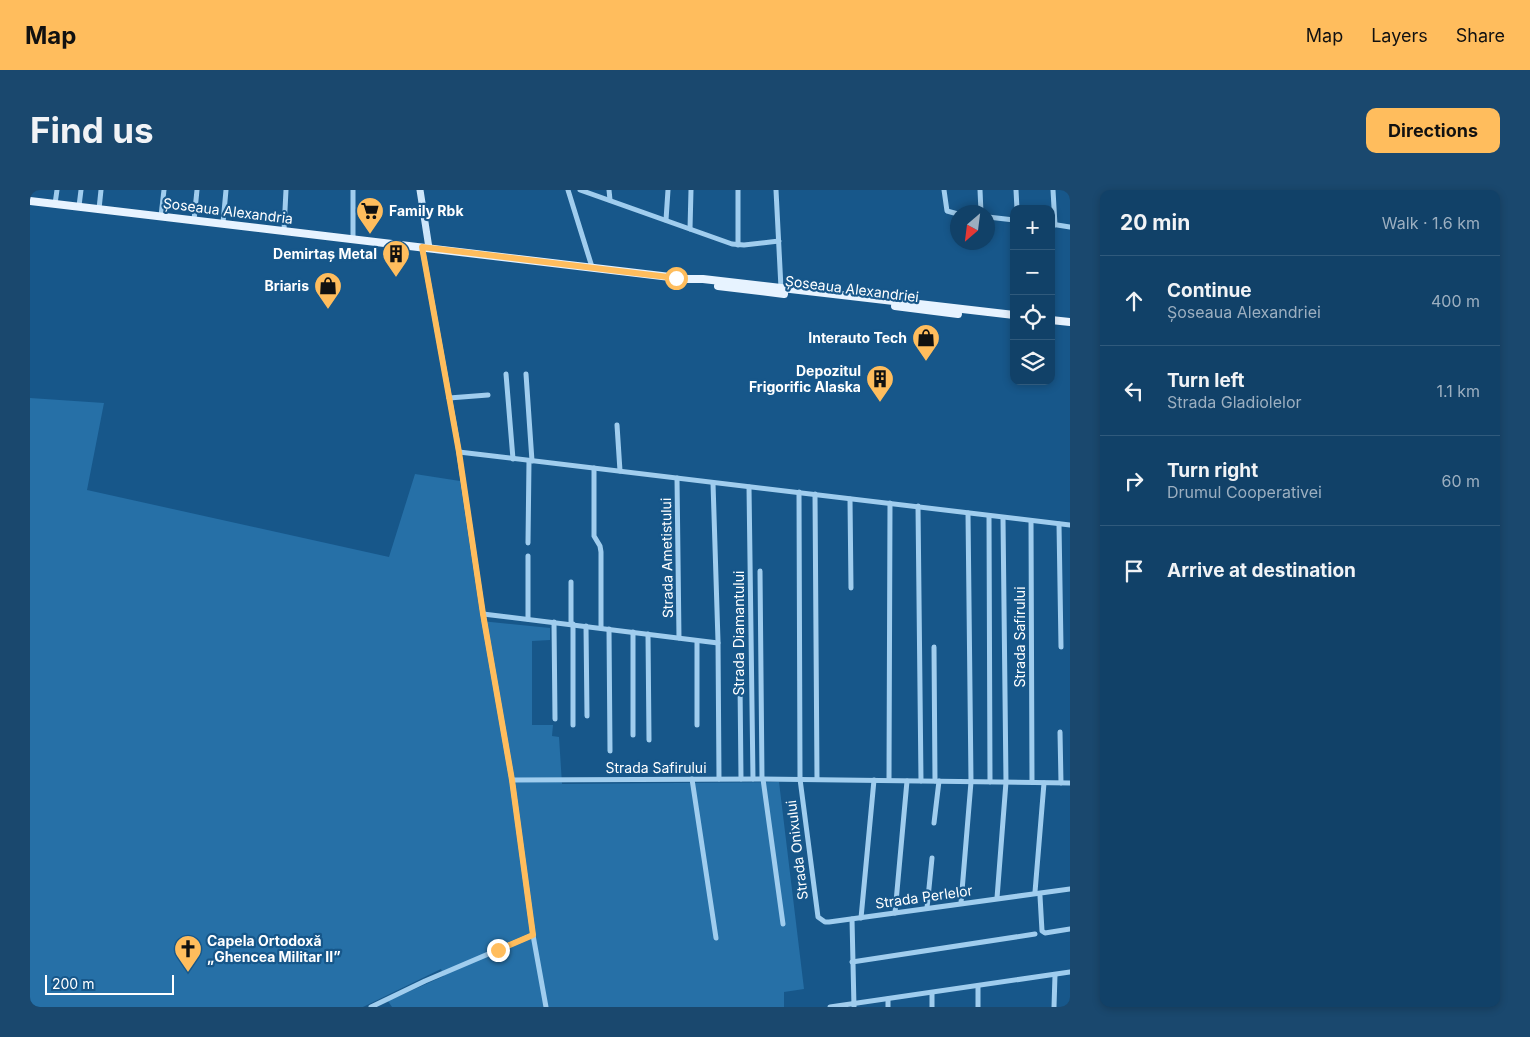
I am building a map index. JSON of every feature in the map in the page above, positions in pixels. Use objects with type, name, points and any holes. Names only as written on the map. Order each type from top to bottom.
[{"type":"main road","name":"Șoseaua Alexandria","points":[[30,201],[425,247]]},
{"type":"main road","name":"Șoseaua Alexandriei","points":[[425,247],[687,279],[703,279],[1010,315]]},
{"type":"main road","name":"Șoseaua Alexandriei","points":[[687,279],[703,284],[733,288],[1010,320]]},
{"type":"main road","points":[[1055,320],[1070,322]]},
{"type":"main road","points":[[1055,325],[1070,327]]},
{"type":"street","points":[[55,204],[57,190]]},
{"type":"street","points":[[79,206],[81,190]]},
{"type":"street","points":[[99,209],[101,190]]},
{"type":"street","points":[[161,216],[164,190]]},
{"type":"street","points":[[194,220],[197,190]]},
{"type":"street","points":[[223,224],[226,190]]},
{"type":"street","points":[[284,230],[286,190]]},
{"type":"street","points":[[353,190],[354,238]]},
{"type":"street","points":[[420,190],[425,247],[459,452],[483,614],[512,780],[533,935],[546,1007]]},
{"type":"street","points":[[568,190],[592,267]]},
{"type":"street","points":[[581,190],[725,243],[738,245],[778,241]]},
{"type":"street","points":[[610,190],[610,200]]},
{"type":"street","points":[[666,220],[668,190]]},
{"type":"street","points":[[690,229],[691,190]]},
{"type":"street","points":[[738,190],[738,245]]},
{"type":"street","points":[[776,190],[780,288]]},
{"type":"street","points":[[944,190],[947,211],[950,212]]},
{"type":"street","points":[[980,190],[981,205]]},
{"type":"street","points":[[1016,190],[1017,205]]},
{"type":"street","points":[[1053,190],[1053,205]]},
{"type":"street","points":[[995,218],[1010,220]]},
{"type":"street","points":[[1055,225],[1070,226]]},
{"type":"street","points":[[506,374],[514,459]]},
{"type":"street","points":[[526,374],[531,461],[528,543]]},
{"type":"street","points":[[450,398],[488,396]]},
{"type":"street","points":[[617,425],[620,471]]},
{"type":"street","points":[[459,452],[1070,525]]},
{"type":"street","points":[[594,468],[594,536],[601,552],[601,628]]},
{"type":"street","name":"Strada Ametistului","points":[[677,478],[679,638]]},
{"type":"street","points":[[713,483],[718,643],[719,779]]},
{"type":"street","name":"Strada Diamantului","points":[[749,487],[753,779]]},
{"type":"street","points":[[799,492],[800,779]]},
{"type":"street","points":[[815,494],[817,779]]},
{"type":"street","points":[[850,499],[851,588]]},
{"type":"street","points":[[889,780],[890,503]]},
{"type":"street","points":[[918,506],[921,781]]},
{"type":"street","points":[[960,903],[971,782],[968,513]]},
{"type":"street","points":[[989,516],[990,782]]},
{"type":"street","name":"Strada Safirului","points":[[1003,518],[1006,782]]},
{"type":"street","name":"Strada Safirului","points":[[1031,521],[1032,782]]},
{"type":"street","points":[[1059,524],[1060,647]]},
{"type":"street","points":[[528,556],[528,619]]},
{"type":"street","points":[[760,570],[763,779],[783,924]]},
{"type":"street","points":[[571,582],[573,725]]},
{"type":"street","name":"Strada Ametistului","points":[[483,614],[718,643]]},
{"type":"street","points":[[554,622],[555,719]]},
{"type":"street","points":[[586,626],[587,716]]},
{"type":"street","points":[[610,629],[610,751]]},
{"type":"street","points":[[633,632],[633,736]]},
{"type":"street","name":"Strada Ametistului","points":[[648,634],[649,740]]},
{"type":"street","points":[[697,641],[697,725]]},
{"type":"street","points":[[934,647],[937,781],[934,824]]},
{"type":"street","points":[[740,682],[741,779]]},
{"type":"street","points":[[1060,732],[1060,783]]},
{"type":"street","points":[[692,779],[716,938]]},
{"type":"street","name":"Strada Onixului","points":[[800,779],[818,917]]},
{"type":"street","name":"Strada Safirului","points":[[512,780],[817,779],[1070,783]]},
{"type":"street","points":[[861,918],[874,780]]},
{"type":"street","points":[[895,913],[907,780]]},
{"type":"street","points":[[997,898],[1006,782]]},
{"type":"street","points":[[1034,892],[1044,783]]},
{"type":"street","points":[[927,908],[932,858]]},
{"type":"street","name":"Strada Perlelor","points":[[818,917],[825,922],[829,922],[1070,888]]},
{"type":"street","points":[[1040,896],[1042,931],[1070,929]]},
{"type":"street","points":[[852,919],[854,1005]]},
{"type":"street","points":[[852,962],[1035,934]]},
{"type":"street","points":[[371,1007],[425,981],[533,935]]},
{"type":"street","points":[[830,1007],[1070,972]]},
{"type":"street","points":[[1054,1007],[1055,975]]},
{"type":"street","points":[[978,986],[978,1007]]},
{"type":"street","points":[[932,993],[932,1007]]},
{"type":"street","points":[[888,999],[888,1007]]},
{"type":"street","points":[[384,1001],[388,1007]]},
{"type":"shaded area","points":[[30,398],[104,403],[87,490],[389,557],[415,474],[460,481],[481,621],[550,628],[550,640],[532,641],[532,725],[553,725],[552,736],[559,737],[562,784],[779,782],[804,989],[784,992],[784,1007],[392,1007],[388,1001],[444,976],[441,969],[363,1007],[30,1007]]},
{"type":"place","name":"Family Rbk","points":[[370,235]]},
{"type":"place","name":"Demirtaș Metal","points":[[396,278]]},
{"type":"place","name":"Briaris","points":[[328,310]]},
{"type":"place","name":"Interauto Tech","points":[[926,362]]},
{"type":"place","name":"Depozitul Frigorific Alaska","points":[[880,403]]},
{"type":"place","name":"Capela Ortodoxă „Ghencea Militar II”","points":[[188,973]]},
{"type":"route","points":[[498,950],[533,935],[512,780],[483,614],[459,452],[422,247],[676,278]]}]
